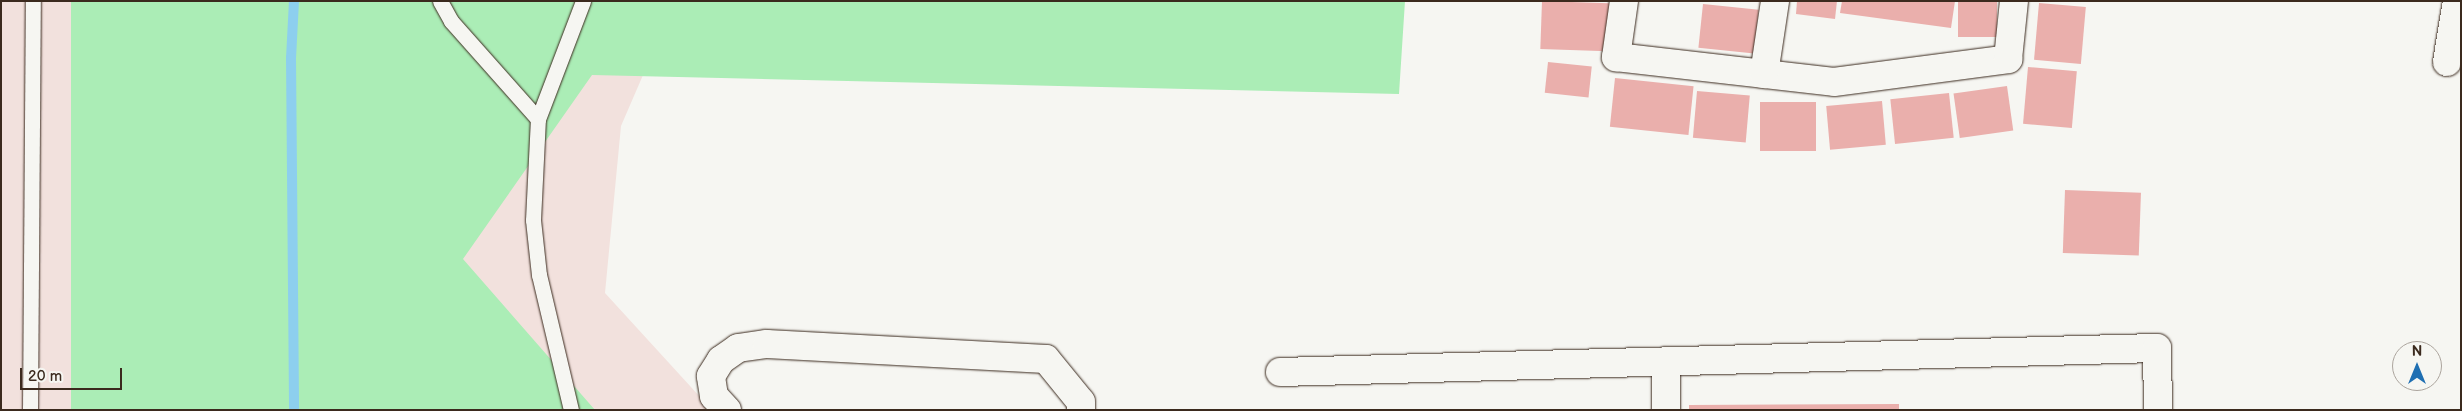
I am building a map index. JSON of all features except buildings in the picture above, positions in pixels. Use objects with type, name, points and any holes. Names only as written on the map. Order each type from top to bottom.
[{"type":"street","points":[[1624,1],[1616,57],[1834,82],[2008,59],[2014,1]]},
{"type":"street","points":[[1764,74],[1775,1]]},
{"type":"street","points":[[2447,62],[2457,1]]},
{"type":"street","points":[[727,410],[714,396],[711,376],[721,360],[738,348],[767,344],[1046,359],[1081,402],[1081,410]]},
{"type":"street","points":[[1280,372],[2157,348],[2158,410]]},
{"type":"street","points":[[1666,361],[1666,410]]},
{"type":"lane","points":[[30,410],[33,1]]},
{"type":"lane","points":[[440,1],[451,21],[538,119]]},
{"type":"lane","points":[[571,410],[539,276],[534,220],[538,119],[583,1]]},
{"type":"shaded area","points":[[1,1],[675,1],[621,126],[605,293],[712,410],[1,410]]},
{"type":"green space","points":[[71,1],[1405,1],[1399,94],[592,75],[463,259],[595,410],[71,410]]},
{"type":"waterway","points":[[294,1],[291,58],[294,410]]}]
